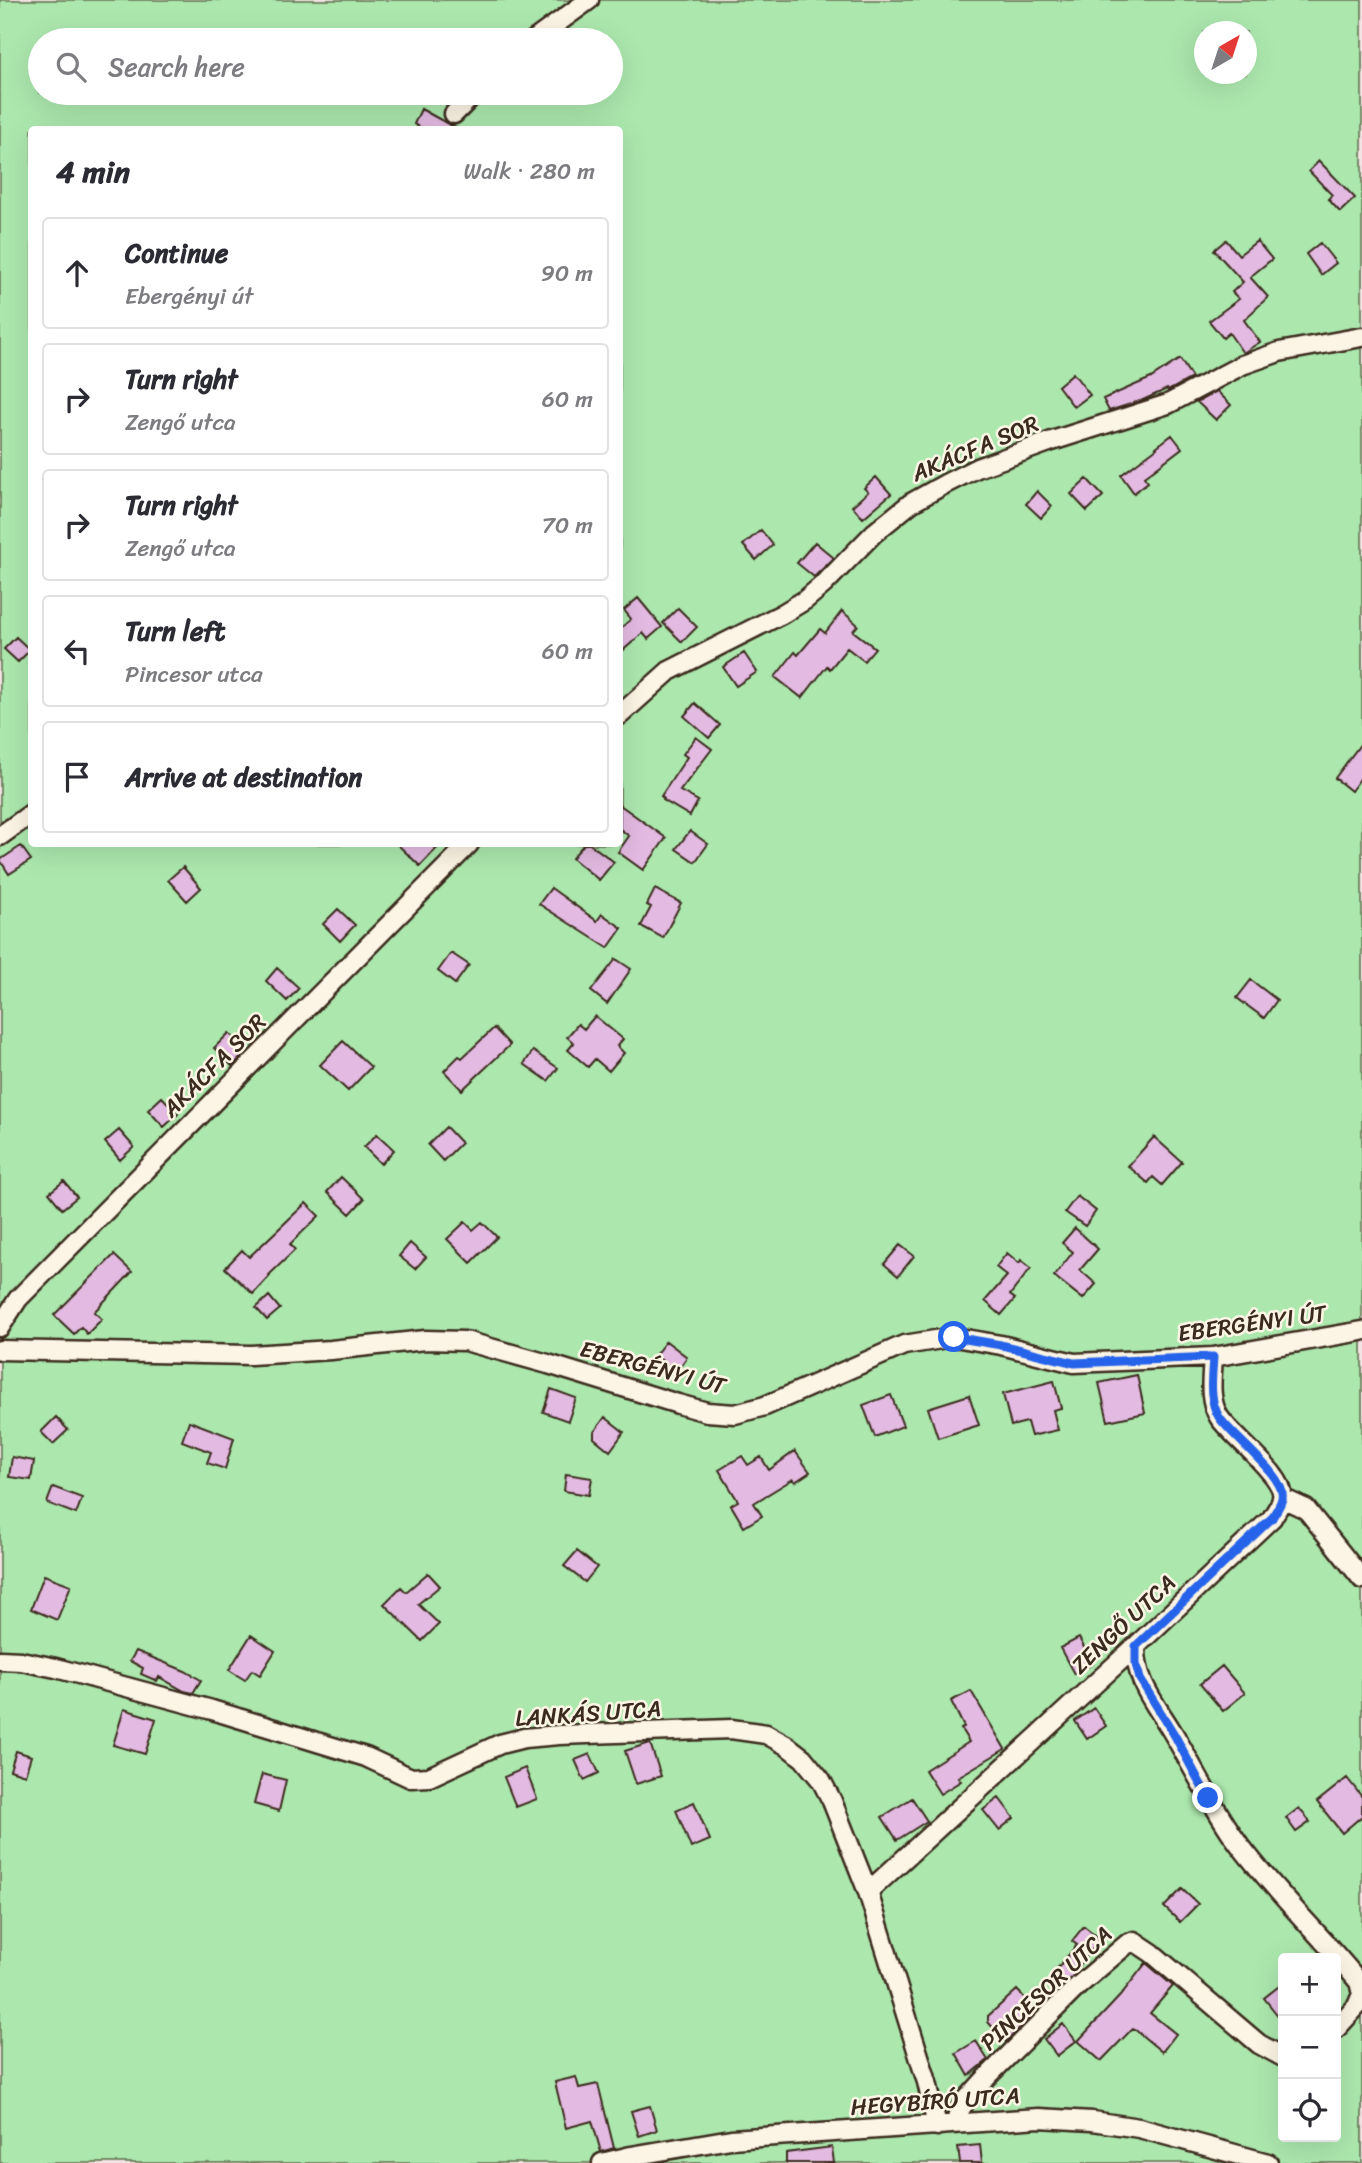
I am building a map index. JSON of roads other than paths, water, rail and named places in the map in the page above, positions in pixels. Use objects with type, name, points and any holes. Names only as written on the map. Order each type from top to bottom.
[{"type":"street","points":[[550,28],[589,0]]},
{"type":"street","points":[[454,114],[463,105]]},
{"type":"street","name":"AKÁCFA SOR","points":[[623,712],[669,671],[805,600],[874,533],[911,503],[945,484],[977,468],[1052,441],[1168,404],[1242,365],[1279,352],[1362,337]]},
{"type":"street","points":[[0,836],[28,816]]},
{"type":"street","name":"AKÁCFA SOR","points":[[0,1327],[18,1299],[463,847]]},
{"type":"street","name":"EBERGÉNYI ÚT","points":[[0,1350],[251,1355],[425,1340],[464,1341],[707,1412],[735,1414],[765,1406],[904,1345],[954,1337],[1001,1345],[1074,1363],[1213,1357],[1362,1331]]},
{"type":"street","points":[[1213,1357],[1211,1398],[1219,1417],[1266,1467],[1282,1488],[1282,1498],[1307,1509],[1362,1579]]},
{"type":"street","name":"ZENGŐ UTCA","points":[[868,1892],[1272,1518],[1282,1498]]},
{"type":"street","points":[[1136,1646],[1136,1664],[1140,1679],[1216,1810],[1265,1876],[1359,1982],[1362,1994],[1357,2006],[1341,2024]]},
{"type":"street","name":"LANKÁS UTCA","points":[[0,1660],[56,1668],[212,1710],[366,1757],[411,1778],[429,1777],[490,1748],[524,1738],[731,1729],[766,1734],[803,1758],[821,1780],[832,1801],[868,1892],[927,2082],[937,2126]]},
{"type":"street","name":"PINCESOR UTCA","points":[[956,2123],[959,2111],[967,2099],[988,2076],[1079,1986],[1127,1944],[1134,1941],[1152,1953],[1259,2044],[1278,2054]]},
{"type":"street","name":"HEGYBÍRÓ UTCA","points":[[602,2163],[732,2139],[1039,2118],[1092,2121],[1139,2128],[1268,2163]]}]
